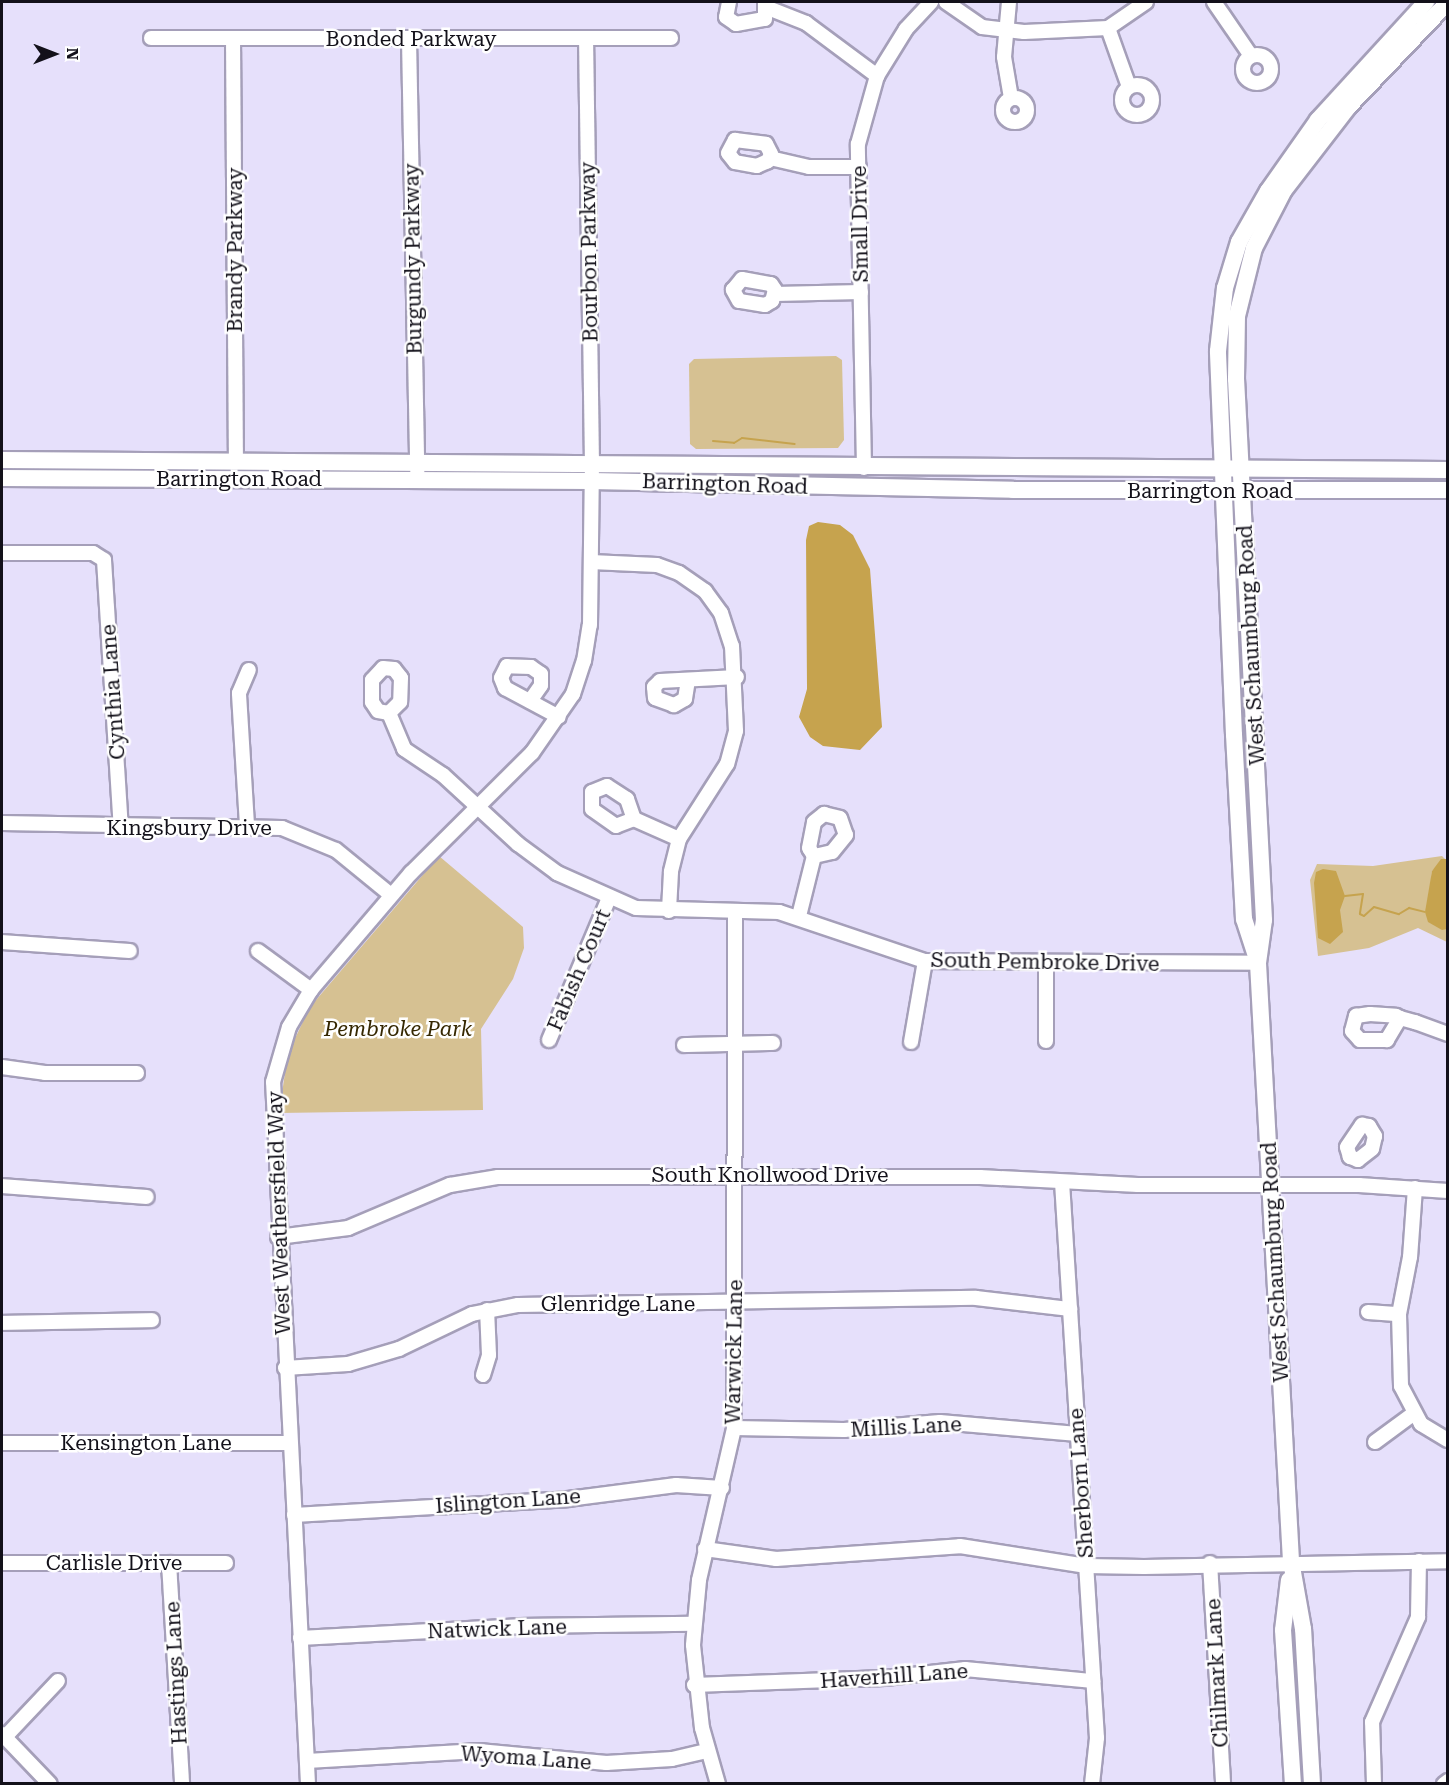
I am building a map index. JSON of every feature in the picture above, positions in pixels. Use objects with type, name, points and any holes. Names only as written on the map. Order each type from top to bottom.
[{"type":"main road","name":"West Schaumburg Road","points":[[1258,963],[1244,920],[1223,491],[1218,351],[1225,288],[1239,242],[1254,211],[1318,120],[1426,2]]},
{"type":"main road","name":"West Schaumburg Road","points":[[1312,1784],[1303,1629],[1291,1561],[1258,963],[1264,920],[1256,715],[1242,491],[1238,316],[1265,219],[1349,106],[1448,2]]},
{"type":"main road","name":"Barrington Road","points":[[2,460],[417,462],[592,473],[1223,491],[1448,490]]},
{"type":"main road","name":"Barrington Road","points":[[2,478],[417,480],[592,473],[864,468],[1448,470]]},
{"type":"main road","points":[[1234,712],[1256,715]]},
{"type":"main road","name":"West Schaumburg Road","points":[[1291,1561],[1283,1630],[1293,1784]]},
{"type":"street","points":[[729,2],[726,17],[735,24],[761,22],[766,5],[806,23],[877,76]]},
{"type":"street","name":"Small Drive","points":[[864,468],[859,167],[864,114],[877,76],[906,29],[931,2]]},
{"type":"street","points":[[946,2],[966,19],[1006,31],[1108,28],[1146,2]]},
{"type":"street","points":[[1009,2],[1005,77],[1011,98]]},
{"type":"street","points":[[1214,2],[1249,53]]},
{"type":"street","points":[[1108,28],[1128,84]]},
{"type":"street","name":"Bonded Parkway","points":[[151,38],[671,38]]},
{"type":"street","name":"Brandy Parkway","points":[[233,38],[236,462]]},
{"type":"street","name":"Burgundy Parkway","points":[[409,39],[417,480]]},
{"type":"street","name":"Bourbon Parkway","points":[[586,39],[592,473]]},
{"type":"street","points":[[770,158],[809,167],[859,167]]},
{"type":"street","points":[[775,294],[861,292]]},
{"type":"street","name":"West Weathersfield Way","points":[[308,1784],[278,1237],[273,1082],[289,1027],[311,990],[391,895],[532,753],[559,717],[585,661],[591,562],[592,473]]},
{"type":"street","name":"Cynthia Lane","points":[[2,553],[101,557],[121,828]]},
{"type":"street","points":[[591,562],[657,565],[705,591],[721,613],[737,677],[735,731],[727,764],[679,839],[671,872],[669,910]]},
{"type":"street","points":[[248,825],[239,693],[249,670]]},
{"type":"street","points":[[688,680],[737,677]]},
{"type":"street","points":[[530,701],[559,717]]},
{"type":"street","name":"South Pembroke Drive","points":[[389,713],[404,750],[443,775],[477,807],[557,873],[608,900],[636,908],[799,916],[925,961],[1046,965],[1258,963]]},
{"type":"street","points":[[634,819],[679,839]]},
{"type":"street","name":"Kingsbury Drive","points":[[2,823],[121,828],[248,825],[282,828],[315,838],[347,858],[391,895]]},
{"type":"street","points":[[799,916],[814,856]]},
{"type":"street","name":"Fabish Court","points":[[549,1040],[608,900]]},
{"type":"street","name":"Warwick Lane","points":[[718,1784],[707,1751],[694,1685],[693,1624],[705,1550],[722,1488],[734,1428],[735,913]]},
{"type":"street","points":[[2,942],[130,951]]},
{"type":"street","points":[[258,951],[311,990]]},
{"type":"street","points":[[911,1042],[925,961]]},
{"type":"street","points":[[1046,965],[1046,1041]]},
{"type":"street","points":[[1400,1017],[1448,1034]]},
{"type":"street","points":[[684,1045],[773,1043]]},
{"type":"street","points":[[2,1067],[45,1073],[137,1073]]},
{"type":"street","points":[[1358,1160],[1359,1185]]},
{"type":"street","name":"South Knollwood Drive","points":[[278,1237],[348,1228],[472,1180],[735,1174],[1271,1186],[1359,1185],[1448,1191]]},
{"type":"street","name":"Sherborn Lane","points":[[1062,1182],[1097,1752],[1092,1784]]},
{"type":"street","points":[[2,1186],[147,1197]]},
{"type":"street","points":[[1415,1188],[1410,1257],[1399,1314],[1401,1386],[1413,1414],[1448,1440]]},
{"type":"street","name":"Glenridge Lane","points":[[285,1368],[348,1364],[486,1310],[539,1303],[735,1304],[976,1298],[1070,1310]]},
{"type":"street","points":[[483,1375],[489,1355],[486,1310]]},
{"type":"street","points":[[1368,1312],[1399,1314]]},
{"type":"street","points":[[2,1323],[152,1320]]},
{"type":"street","points":[[1375,1443],[1413,1414]]},
{"type":"street","name":"Millis Lane","points":[[734,1428],[844,1430],[940,1422],[1077,1434]]},
{"type":"street","name":"Kensington Lane","points":[[2,1443],[290,1443]]},
{"type":"street","name":"Islington Lane","points":[[294,1515],[568,1499],[676,1485],[722,1488]]},
{"type":"street","points":[[705,1550],[776,1559],[960,1546],[1086,1566],[1291,1561],[1448,1561]]},
{"type":"street","points":[[1374,1784],[1372,1722],[1418,1617],[1419,1561]]},
{"type":"street","name":"Carlisle Drive","points":[[2,1563],[226,1563]]},
{"type":"street","name":"Hastings Lane","points":[[169,1563],[182,1784]]},
{"type":"street","name":"Chilmark Lane","points":[[1210,1563],[1223,1784]]},
{"type":"street","name":"Natwick Lane","points":[[300,1638],[519,1626],[693,1624]]},
{"type":"street","name":"Haverhill Lane","points":[[694,1685],[874,1678],[965,1669],[1093,1682]]},
{"type":"street","points":[[50,1784],[3,1736],[58,1681]]},
{"type":"street","name":"Wyoma Lane","points":[[307,1761],[479,1751],[606,1763],[672,1760],[707,1751]]},
{"type":"street","points":[[1444,1784],[1448,1781]]},
{"type":"green space","points":[[836,356],[842,360],[844,440],[838,448],[696,449],[690,444],[689,364],[694,359]]},
{"type":"green space","name":"Pembroke Park","points":[[439,856],[523,927],[524,948],[513,979],[481,1029],[483,1110],[279,1113],[288,1053],[310,1007]]},
{"type":"green space","points":[[1442,856],[1445,859],[1432,871],[1429,908],[1433,923],[1447,929],[1447,942],[1418,928],[1369,948],[1318,956],[1310,880],[1317,864],[1373,866]]},
{"type":"shaded area","points":[[818,522],[840,525],[853,535],[870,569],[882,727],[860,750],[823,746],[810,737],[799,717],[807,689],[806,540],[809,526]]},
{"type":"shaded area","points":[[1441,859],[1447,859],[1447,929],[1442,930],[1428,922],[1425,912],[1432,871]]},
{"type":"shaded area","points":[[1323,869],[1336,871],[1345,896],[1340,910],[1343,932],[1330,944],[1318,938],[1314,883],[1316,872]]},
{"type":"waterway","points":[[713,441],[734,443],[742,438],[795,444]]},
{"type":"waterway","points":[[1345,896],[1363,894],[1360,914],[1364,916],[1374,907],[1399,914],[1409,908],[1425,912]]}]
